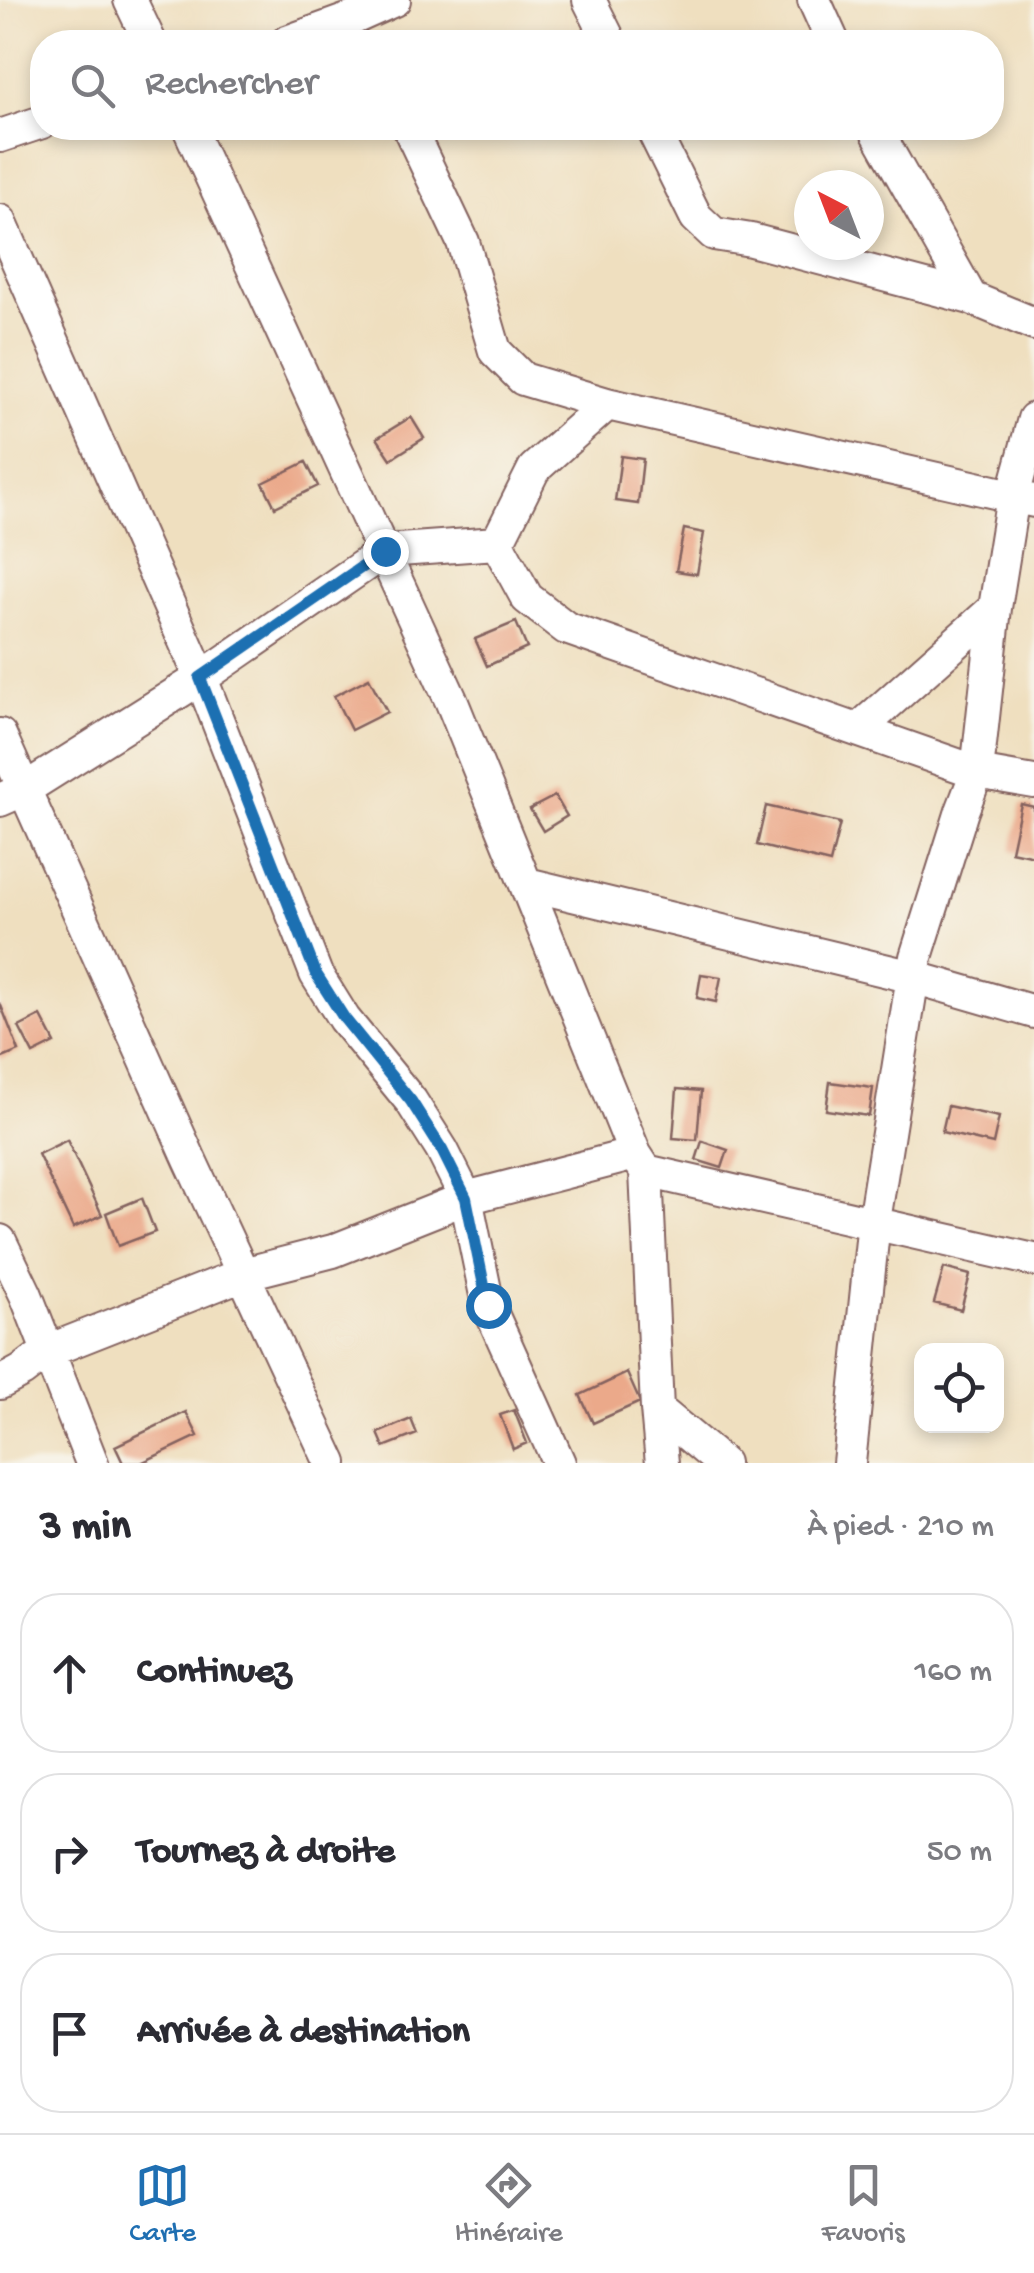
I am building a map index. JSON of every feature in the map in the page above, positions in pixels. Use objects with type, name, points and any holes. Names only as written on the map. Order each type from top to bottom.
[{"type":"street","points":[[130,0],[144,30]]},
{"type":"street","points":[[326,30],[358,20],[394,0]]},
{"type":"street","points":[[588,0],[604,30]]},
{"type":"street","points":[[814,0],[828,30]]},
{"type":"street","points":[[0,136],[30,126]]},
{"type":"street","points":[[195,140],[451,700],[640,1162],[662,1463]]},
{"type":"street","points":[[415,140],[462,242],[495,351],[523,379],[606,404],[1023,499]]},
{"type":"street","points":[[658,140],[696,217],[714,234],[752,240],[971,298],[1034,324]]},
{"type":"street","points":[[883,140],[971,298]]},
{"type":"street","points":[[0,221],[200,678],[316,974],[344,1018],[411,1101],[466,1198],[488,1305],[559,1463]]},
{"type":"street","points":[[497,543],[534,469],[606,404]]},
{"type":"street","points":[[849,1463],[874,1222],[912,977],[977,772],[995,608],[1023,499],[1034,419]]},
{"type":"street","points":[[12,794],[200,678],[385,551],[497,543]]},
{"type":"street","points":[[497,543],[527,598],[566,628],[977,772],[1034,782]]},
{"type":"street","points":[[858,730],[995,608]]},
{"type":"street","points":[[0,735],[12,794],[190,1160],[331,1463]]},
{"type":"street","points":[[527,884],[912,977],[1034,1012]]},
{"type":"street","points":[[0,1383],[48,1351],[243,1274],[333,1251],[466,1198],[640,1162],[1034,1260]]},
{"type":"street","points":[[0,1240],[26,1295],[92,1463]]},
{"type":"street","points":[[657,1409],[722,1463]]},
{"type":"building","points":[[411,417],[424,438],[391,459],[377,438]]},
{"type":"building","points":[[621,456],[643,459],[638,504],[615,501]]},
{"type":"building","points":[[306,462],[318,486],[275,507],[263,483]]},
{"type":"building","points":[[684,529],[704,533],[697,574],[676,571]]},
{"type":"building","points":[[516,622],[527,648],[487,666],[475,639]]},
{"type":"building","points":[[369,678],[387,712],[351,730],[334,696]]},
{"type":"building","points":[[555,796],[567,816],[543,831],[530,809]]},
{"type":"building","points":[[1021,804],[1034,807],[1034,856],[1011,851]]},
{"type":"building","points":[[766,806],[840,823],[830,863],[757,845]]},
{"type":"building","points":[[701,974],[721,977],[716,1002],[697,998]]},
{"type":"building","points":[[0,1003],[19,1051],[0,1059]]},
{"type":"building","points":[[41,1016],[55,1043],[33,1054],[19,1027]]},
{"type":"building","points":[[830,1082],[873,1088],[869,1116],[826,1110]]},
{"type":"building","points":[[677,1089],[701,1091],[697,1140],[673,1138]]},
{"type":"building","points":[[948,1106],[999,1117],[993,1144],[942,1132]]},
{"type":"building","points":[[67,1140],[102,1215],[73,1228],[38,1154]]},
{"type":"building","points":[[702,1141],[728,1150],[722,1168],[696,1160]]},
{"type":"building","points":[[142,1198],[155,1232],[118,1246],[106,1213]]},
{"type":"building","points":[[944,1268],[970,1275],[961,1310],[934,1303]]},
{"type":"building","points":[[627,1373],[640,1402],[593,1423],[580,1395]]},
{"type":"building","points":[[514,1410],[527,1443],[513,1449],[500,1415]]},
{"type":"building","points":[[186,1412],[198,1436],[141,1463],[123,1463],[115,1446]]},
{"type":"building","points":[[411,1419],[417,1434],[384,1447],[378,1433]]},
{"type":"route","points":[[385,551],[200,678],[316,974],[344,1018],[411,1101],[466,1198],[488,1305]]}]
